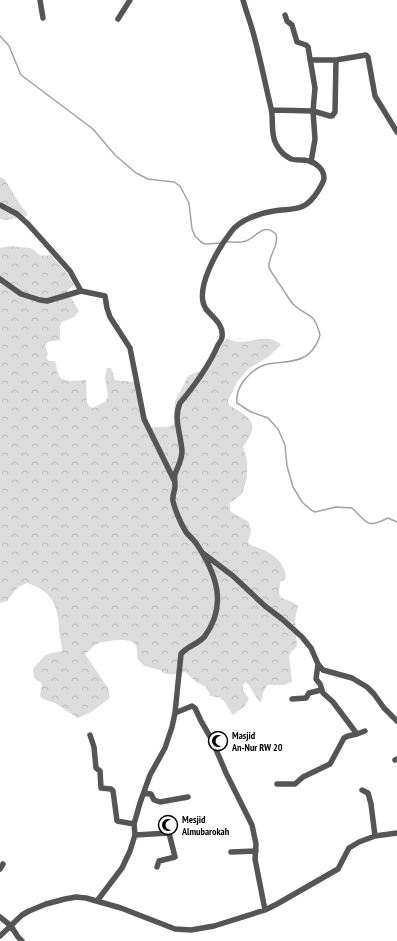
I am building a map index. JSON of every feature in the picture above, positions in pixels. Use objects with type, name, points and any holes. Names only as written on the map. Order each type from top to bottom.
[{"type":"street","points":[[40,0],[43,18]]},
{"type":"street","points":[[118,19],[130,0]]},
{"type":"street","points":[[97,901],[122,868],[130,851],[134,835],[134,824],[140,803],[150,775],[165,748],[172,727],[175,713],[181,654],[203,638],[210,629],[218,602],[218,589],[213,573],[178,516],[173,501],[175,482],[174,475],[180,463],[182,450],[177,409],[210,363],[222,338],[222,333],[217,320],[206,309],[202,298],[205,280],[216,254],[236,226],[256,216],[274,211],[294,210],[308,203],[314,197],[324,180],[323,171],[320,167],[311,162],[292,159],[280,151],[273,139],[272,110],[243,0]]},
{"type":"street","points":[[285,15],[287,21],[292,25],[297,42],[307,45],[315,88],[313,111],[315,139],[311,162]]},
{"type":"street","points":[[310,60],[336,60],[367,55],[375,96],[397,132]]},
{"type":"street","points":[[272,110],[313,111],[330,116],[334,114],[336,60]]},
{"type":"street","points":[[0,205],[17,214],[28,224],[70,271],[81,292]]},
{"type":"street","points":[[0,279],[22,294],[40,300],[47,301],[81,292],[103,295],[106,297],[110,317],[130,348],[144,419],[175,482]]},
{"type":"street","points":[[201,552],[233,576],[259,601],[302,637],[310,648],[318,664],[326,671],[352,678],[367,687],[397,721]]},
{"type":"street","points":[[318,664],[316,679],[320,684],[321,690],[325,696],[333,702],[357,734]]},
{"type":"street","points":[[292,699],[305,698],[309,693],[321,690]]},
{"type":"street","points":[[175,713],[192,706],[195,708],[212,740],[226,773],[252,825],[256,851],[255,859],[265,910]]},
{"type":"street","points":[[277,784],[296,784],[303,777],[330,764],[344,738],[365,731]]},
{"type":"street","points":[[90,735],[94,747],[96,768],[100,771],[101,788],[111,789],[113,791],[117,821],[134,824]]},
{"type":"street","points":[[362,790],[368,793],[375,836]]},
{"type":"street","points":[[144,793],[150,794],[154,800],[160,802],[188,798]]},
{"type":"street","points":[[0,936],[22,915],[46,904],[65,898],[76,897],[86,898],[121,908],[168,927],[181,930],[191,930],[214,926],[265,910],[319,881],[338,869],[344,861],[349,848],[359,842],[375,836],[397,833]]},
{"type":"street","points":[[134,835],[169,834],[176,857],[159,861],[157,867]]},
{"type":"street","points":[[230,852],[256,851]]},
{"type":"street","points":[[0,917],[11,926],[22,941]]},
{"type":"green space","points":[[0,177],[5,180],[27,213],[27,216],[8,220],[0,219]]},
{"type":"green space","points":[[10,246],[30,248],[42,256],[51,255],[65,271],[74,285],[67,291],[79,311],[74,317],[62,322],[60,326],[60,340],[48,342],[45,345],[48,354],[46,358],[49,361],[55,361],[57,372],[60,377],[70,381],[86,380],[87,402],[89,406],[93,408],[106,401],[108,396],[105,377],[107,368],[111,368],[115,380],[134,382],[146,428],[167,427],[174,424],[175,401],[188,376],[210,367],[222,344],[227,338],[238,342],[271,339],[281,345],[268,357],[248,369],[237,382],[228,401],[229,405],[249,419],[252,426],[251,434],[243,447],[247,460],[247,478],[242,494],[230,503],[230,511],[249,522],[251,531],[248,542],[253,546],[273,555],[283,566],[286,577],[280,582],[280,596],[298,606],[295,619],[297,646],[289,656],[292,682],[284,685],[268,685],[264,690],[260,703],[248,684],[245,682],[243,690],[249,699],[244,707],[233,715],[222,700],[210,696],[206,687],[195,681],[185,672],[166,674],[159,670],[147,667],[138,659],[135,644],[122,640],[97,644],[85,654],[108,688],[110,698],[91,712],[78,718],[55,703],[43,699],[40,696],[42,684],[34,677],[33,669],[46,655],[62,651],[55,606],[48,595],[42,590],[27,583],[18,587],[7,601],[0,603],[0,248]]},
{"type":"waterway","points":[[0,36],[9,46],[21,75],[93,129],[115,155],[136,173],[148,179],[174,182],[180,186],[189,203],[192,229],[195,236],[205,244],[221,243]]},
{"type":"waterway","points":[[227,242],[246,241],[267,229],[276,234],[277,239],[270,259],[269,267],[293,304],[298,309],[310,315],[315,321],[320,335],[314,348],[304,357],[295,361],[264,365],[248,375],[238,391],[237,403],[251,412],[268,418],[278,429],[285,445],[287,466],[293,487],[302,502],[311,510],[315,512],[336,507],[352,508],[365,521],[371,524],[388,518],[397,522]]},
{"type":"place","name":"Masjid An-Nur RW 20","points":[[218,741]]},
{"type":"place","name":"Mesjid Almubarokah","points":[[168,825]]}]
